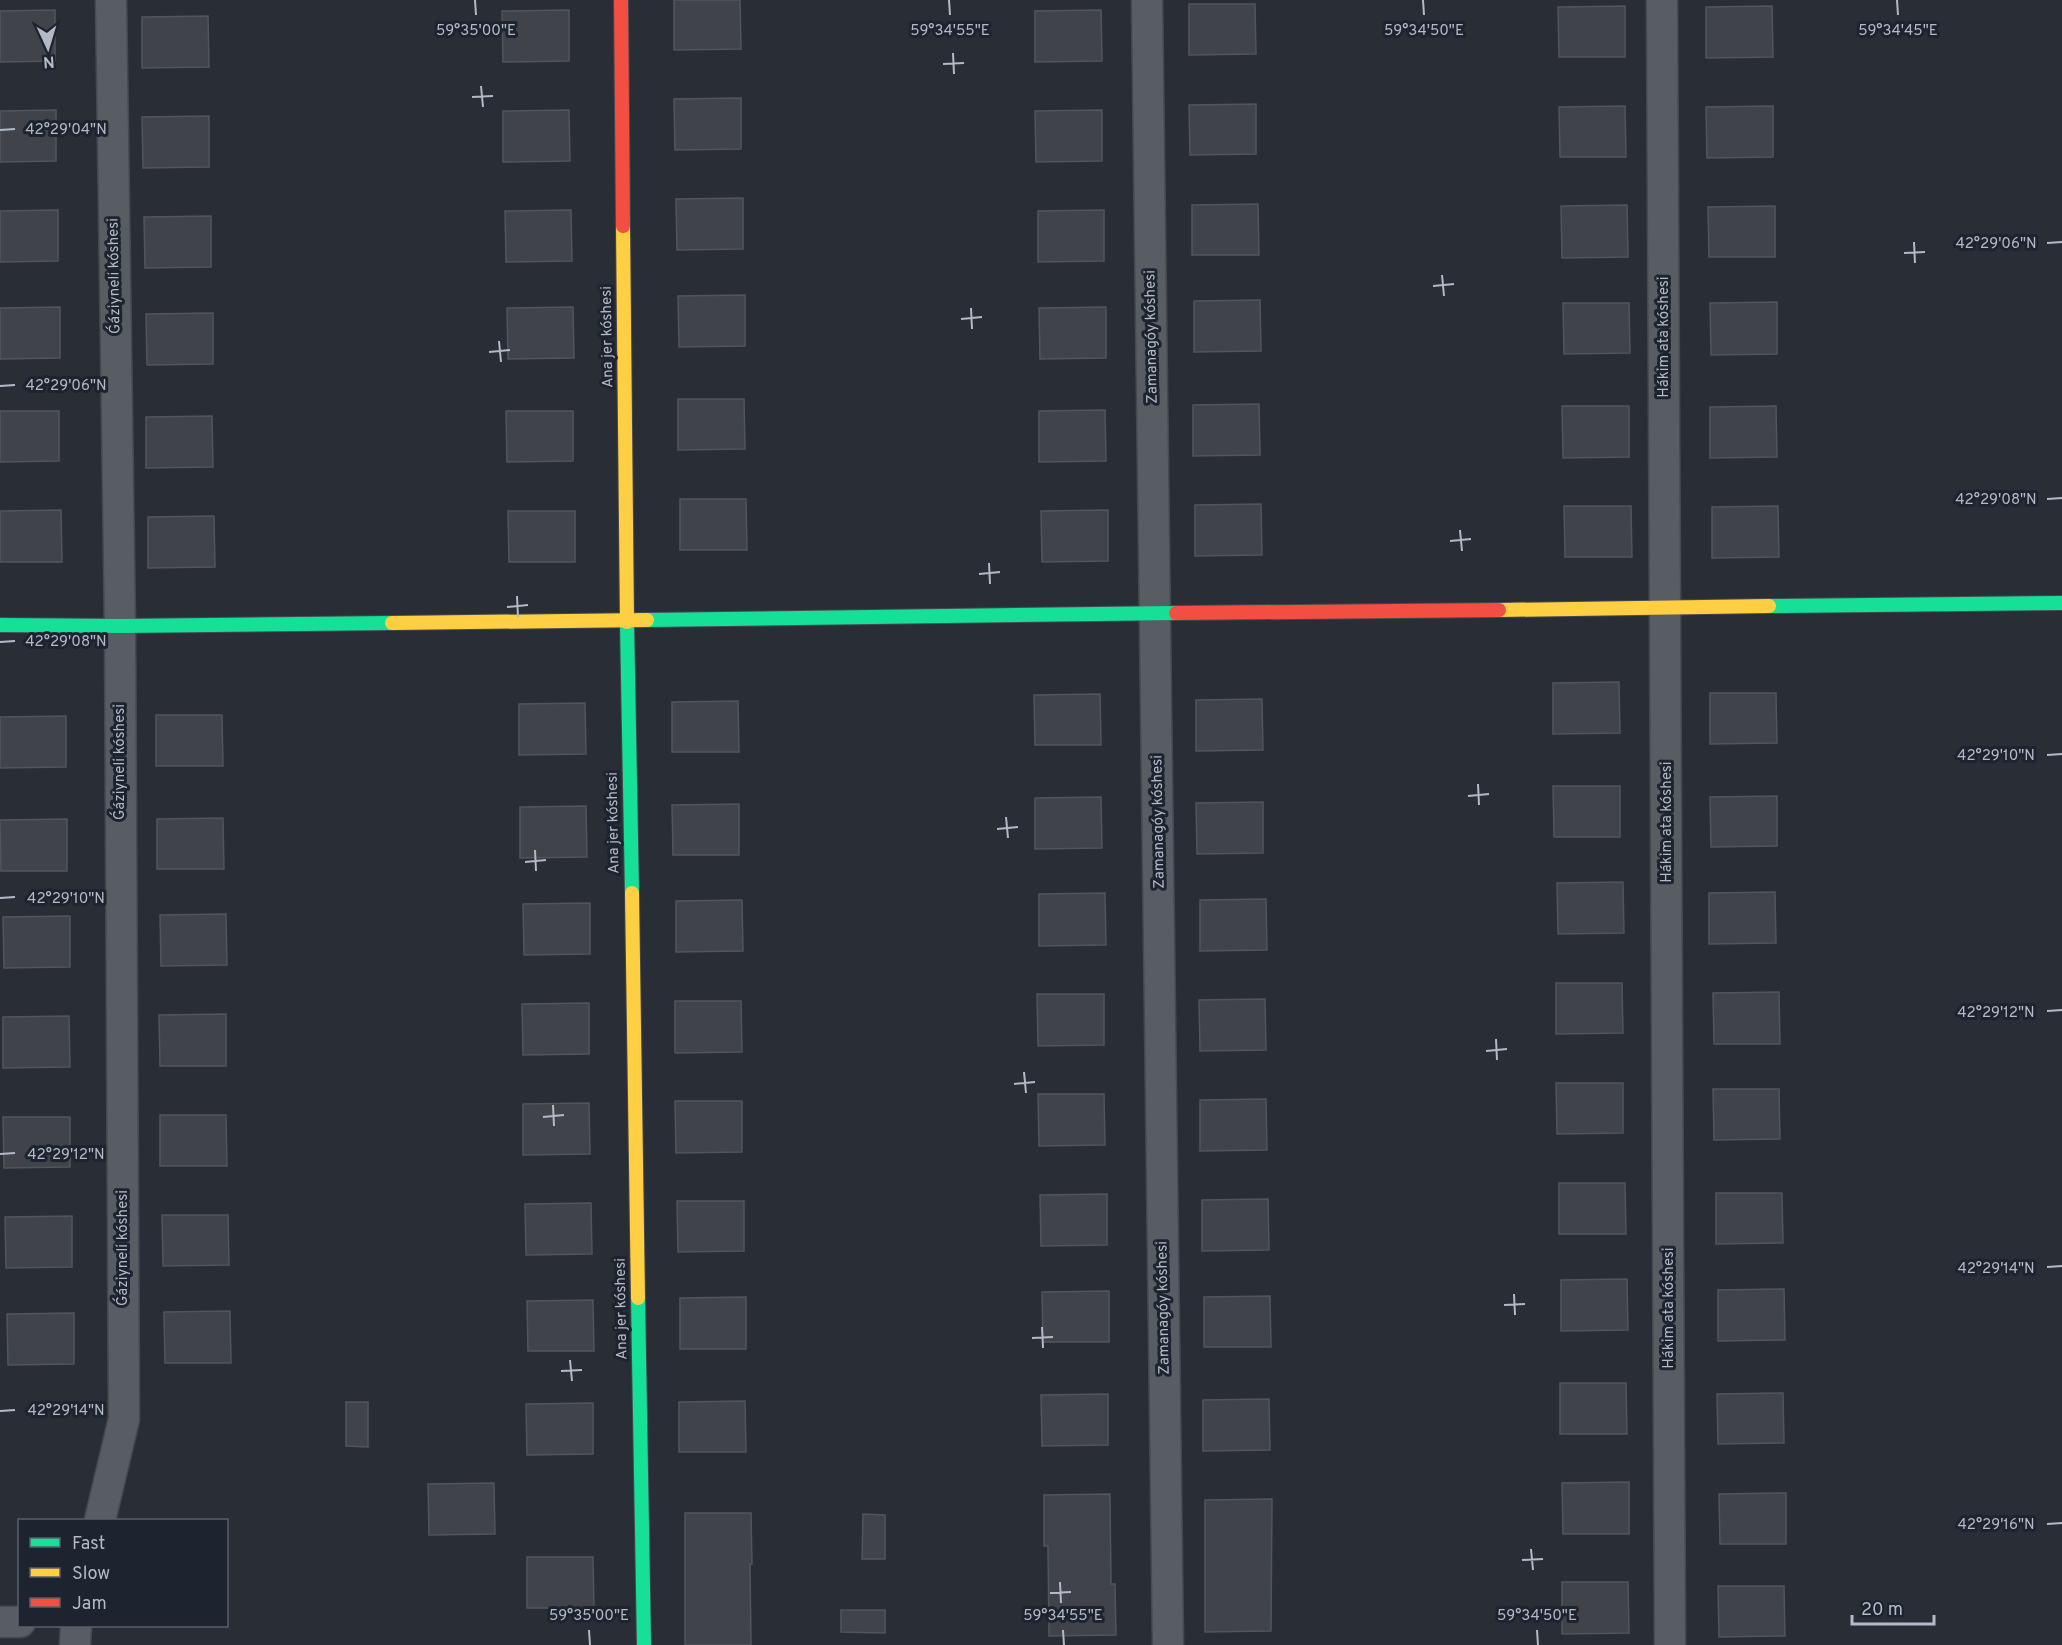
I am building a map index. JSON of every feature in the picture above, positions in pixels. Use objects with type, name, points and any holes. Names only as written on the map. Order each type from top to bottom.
[{"type":"street","name":"Ǵáziyneli kóshesi","points":[[100,1519],[124,1419],[120,626],[111,0]]},
{"type":"street","name":"Ana jer kóshesi","points":[[621,0],[627,620],[644,1645]]},
{"type":"street","name":"Zamanagóy kóshesi","points":[[1147,0],[1168,1645]]},
{"type":"street","name":"Hákim ata kóshesi","points":[[1662,0],[1670,1645]]},
{"type":"street","points":[[0,625],[120,626],[2062,603]]},
{"type":"street","points":[[0,1622],[18,1622]]},
{"type":"street","points":[[75,1645],[76,1627]]},
{"type":"building","points":[[674,0],[740,0],[741,49],[674,50]]},
{"type":"building","points":[[1189,4],[1255,4],[1256,54],[1189,55]]},
{"type":"building","points":[[1625,6],[1625,57],[1559,57],[1558,7]]},
{"type":"building","points":[[1772,6],[1773,57],[1706,58],[1706,7]]},
{"type":"building","points":[[55,10],[55,61],[0,62],[0,11]]},
{"type":"building","points":[[569,10],[569,61],[503,62],[502,11]]},
{"type":"building","points":[[1101,10],[1102,61],[1035,62],[1035,11]]},
{"type":"building","points":[[208,16],[209,67],[142,68],[142,17]]},
{"type":"building","points":[[741,98],[741,149],[675,150],[674,99]]},
{"type":"building","points":[[1256,104],[1256,154],[1190,155],[1189,105]]},
{"type":"building","points":[[1625,106],[1626,157],[1560,157],[1559,107]]},
{"type":"building","points":[[1773,106],[1773,157],[1707,158],[1706,107]]},
{"type":"building","points":[[56,110],[56,161],[0,162],[0,111]]},
{"type":"building","points":[[569,110],[570,161],[503,162],[503,111]]},
{"type":"building","points":[[1102,110],[1102,161],[1036,162],[1035,111]]},
{"type":"building","points":[[209,116],[209,167],[143,168],[142,117]]},
{"type":"building","points":[[743,198],[743,249],[677,250],[676,199]]},
{"type":"building","points":[[1258,204],[1259,255],[1192,255],[1192,205]]},
{"type":"building","points":[[1627,205],[1628,257],[1562,258],[1561,206]]},
{"type":"building","points":[[1775,206],[1775,257],[1709,257],[1708,207]]},
{"type":"building","points":[[58,210],[58,261],[0,262],[0,211]]},
{"type":"building","points":[[571,210],[572,261],[506,262],[505,211]]},
{"type":"building","points":[[1104,210],[1104,261],[1038,262],[1038,211]]},
{"type":"building","points":[[211,216],[211,267],[145,268],[144,217]]},
{"type":"building","points":[[745,295],[745,346],[679,347],[678,296]]},
{"type":"building","points":[[1260,300],[1261,351],[1194,352],[1194,301]]},
{"type":"building","points":[[1777,302],[1777,354],[1711,355],[1710,303]]},
{"type":"building","points":[[1563,303],[1629,303],[1630,353],[1564,354]]},
{"type":"building","points":[[60,307],[60,358],[0,359],[0,308]]},
{"type":"building","points":[[573,307],[574,358],[508,359],[507,308]]},
{"type":"building","points":[[1106,307],[1106,358],[1040,359],[1039,308]]},
{"type":"building","points":[[213,313],[213,364],[147,365],[146,314]]},
{"type":"building","points":[[678,399],[744,399],[745,449],[678,450]]},
{"type":"building","points":[[1259,404],[1260,455],[1193,456],[1193,405]]},
{"type":"building","points":[[1562,406],[1629,406],[1629,457],[1563,458]]},
{"type":"building","points":[[1776,406],[1777,457],[1710,458],[1710,407]]},
{"type":"building","points":[[1105,410],[1106,461],[1039,462],[1039,411]]},
{"type":"building","points":[[0,411],[59,411],[59,461],[0,462]]},
{"type":"building","points":[[506,411],[573,411],[573,461],[507,462]]},
{"type":"building","points":[[212,416],[213,467],[146,468],[146,417]]},
{"type":"building","points":[[680,499],[746,499],[747,550],[680,550]]},
{"type":"building","points":[[1261,504],[1262,555],[1195,556],[1195,505]]},
{"type":"building","points":[[1564,506],[1631,506],[1632,557],[1565,557]]},
{"type":"building","points":[[1778,506],[1779,557],[1712,558],[1712,507]]},
{"type":"building","points":[[61,510],[62,562],[0,562],[0,511]]},
{"type":"building","points":[[1108,510],[1108,561],[1042,562],[1041,511]]},
{"type":"building","points":[[508,511],[575,511],[575,562],[509,562]]},
{"type":"building","points":[[214,516],[215,567],[148,568],[148,517]]},
{"type":"building","points":[[1619,682],[1620,733],[1553,734],[1553,683]]},
{"type":"building","points":[[1710,693],[1776,693],[1777,743],[1710,744]]},
{"type":"building","points":[[1100,694],[1101,745],[1035,745],[1034,695]]},
{"type":"building","points":[[1262,699],[1263,750],[1196,751],[1196,700]]},
{"type":"building","points":[[738,701],[739,752],[672,752],[672,702]]},
{"type":"building","points":[[585,703],[586,754],[519,755],[519,704]]},
{"type":"building","points":[[156,715],[222,715],[223,766],[156,766]]},
{"type":"building","points":[[66,716],[66,767],[0,768],[0,717]]},
{"type":"building","points":[[1553,786],[1620,786],[1620,837],[1554,837]]},
{"type":"building","points":[[1777,796],[1777,846],[1711,847],[1710,797]]},
{"type":"building","points":[[1101,797],[1102,848],[1035,849],[1035,798]]},
{"type":"building","points":[[1263,802],[1263,853],[1197,854],[1196,803]]},
{"type":"building","points":[[739,804],[739,855],[673,855],[672,805]]},
{"type":"building","points":[[586,806],[587,857],[520,858],[520,807]]},
{"type":"building","points":[[223,818],[224,869],[157,869],[157,819]]},
{"type":"building","points":[[67,819],[67,871],[1,871],[0,820]]},
{"type":"building","points":[[1623,882],[1624,933],[1558,934],[1557,883]]},
{"type":"building","points":[[1775,892],[1776,943],[1709,944],[1709,893]]},
{"type":"building","points":[[1105,893],[1106,945],[1039,946],[1039,894]]},
{"type":"building","points":[[1266,899],[1267,950],[1200,951],[1200,900]]},
{"type":"building","points":[[742,900],[743,951],[676,952],[676,901]]},
{"type":"building","points":[[590,903],[590,954],[524,955],[523,904]]},
{"type":"building","points":[[226,914],[227,965],[161,966],[160,915]]},
{"type":"building","points":[[70,916],[70,967],[4,968],[3,917]]},
{"type":"building","points":[[1556,983],[1622,983],[1623,1033],[1556,1034]]},
{"type":"building","points":[[1779,992],[1780,1044],[1714,1044],[1713,993]]},
{"type":"building","points":[[1037,994],[1104,994],[1104,1045],[1038,1046]]},
{"type":"building","points":[[1265,999],[1266,1050],[1200,1051],[1199,1000]]},
{"type":"building","points":[[675,1001],[741,1001],[742,1052],[675,1053]]},
{"type":"building","points":[[589,1003],[589,1054],[523,1055],[522,1004]]},
{"type":"building","points":[[226,1014],[226,1066],[160,1066],[159,1015]]},
{"type":"building","points":[[69,1016],[70,1067],[3,1068],[3,1017]]},
{"type":"building","points":[[1556,1083],[1623,1083],[1623,1133],[1557,1134]]},
{"type":"building","points":[[1713,1089],[1779,1089],[1780,1139],[1714,1140]]},
{"type":"building","points":[[1038,1094],[1104,1094],[1105,1145],[1039,1146]]},
{"type":"building","points":[[1266,1099],[1267,1150],[1200,1151],[1200,1100]]},
{"type":"building","points":[[675,1101],[742,1101],[742,1152],[676,1153]]},
{"type":"building","points":[[589,1103],[590,1154],[523,1155],[523,1104]]},
{"type":"building","points":[[160,1115],[226,1115],[227,1166],[160,1166]]},
{"type":"building","points":[[3,1117],[70,1117],[70,1167],[4,1168]]},
{"type":"building","points":[[1559,1183],[1625,1183],[1626,1234],[1559,1234]]},
{"type":"building","points":[[1716,1193],[1782,1193],[1783,1243],[1716,1244]]},
{"type":"building","points":[[1107,1194],[1107,1245],[1041,1246],[1040,1195]]},
{"type":"building","points":[[1268,1199],[1269,1250],[1202,1251],[1202,1200]]},
{"type":"building","points":[[677,1201],[744,1201],[744,1251],[678,1252]]},
{"type":"building","points":[[591,1203],[592,1254],[526,1255],[525,1204]]},
{"type":"building","points":[[162,1215],[228,1215],[229,1265],[163,1266]]},
{"type":"building","points":[[72,1216],[72,1267],[6,1268],[5,1217]]},
{"type":"building","points":[[1627,1279],[1628,1330],[1561,1331],[1561,1280]]},
{"type":"building","points":[[1784,1289],[1785,1340],[1718,1341],[1718,1290]]},
{"type":"building","points":[[1109,1291],[1109,1342],[1043,1342],[1042,1292]]},
{"type":"building","points":[[1270,1296],[1271,1347],[1204,1347],[1204,1297]]},
{"type":"building","points":[[746,1297],[746,1349],[680,1349],[680,1298]]},
{"type":"building","points":[[593,1300],[594,1351],[528,1351],[527,1301]]},
{"type":"building","points":[[230,1311],[231,1363],[165,1363],[164,1312]]},
{"type":"building","points":[[74,1313],[74,1364],[8,1365],[7,1314]]},
{"type":"building","points":[[1560,1383],[1626,1383],[1627,1434],[1560,1434]]},
{"type":"building","points":[[1783,1393],[1784,1443],[1718,1444],[1717,1394]]},
{"type":"building","points":[[1108,1394],[1108,1445],[1042,1446],[1041,1395]]},
{"type":"building","points":[[1269,1399],[1270,1450],[1203,1451],[1203,1400]]},
{"type":"building","points":[[745,1401],[746,1452],[679,1452],[679,1402]]},
{"type":"building","points":[[346,1402],[368,1402],[368,1447],[346,1446]]},
{"type":"building","points":[[593,1403],[593,1454],[527,1455],[526,1404]]},
{"type":"building","points":[[1629,1482],[1629,1534],[1563,1534],[1562,1483]]},
{"type":"building","points":[[494,1483],[495,1534],[429,1535],[428,1484]]},
{"type":"building","points":[[1786,1493],[1786,1544],[1720,1544],[1719,1494]]},
{"type":"building","points":[[1110,1494],[1111,1584],[1115,1584],[1116,1635],[1049,1636],[1048,1546],[1044,1546],[1044,1495]]},
{"type":"building","points":[[1272,1499],[1271,1631],[1205,1632],[1205,1500]]},
{"type":"building","points":[[685,1513],[751,1513],[751,1645],[685,1645]]},
{"type":"building","points":[[863,1514],[885,1515],[885,1559],[862,1559]]},
{"type":"building","points":[[527,1557],[593,1557],[594,1608],[527,1608]]},
{"type":"building","points":[[1562,1582],[1628,1582],[1629,1633],[1562,1634]]},
{"type":"building","points":[[1718,1586],[1784,1586],[1785,1636],[1719,1637]]},
{"type":"building","points":[[841,1610],[885,1610],[885,1633],[841,1632]]},
{"type":"traffic: fast","points":[[1769,606],[2062,603]]},
{"type":"traffic: fast","points":[[647,620],[1176,613]]},
{"type":"traffic: fast","points":[[627,622],[632,893]]},
{"type":"traffic: fast","points":[[0,625],[392,623]]},
{"type":"traffic: fast","points":[[638,1298],[644,1645]]},
{"type":"traffic: slow","points":[[623,226],[627,622]]},
{"type":"traffic: slow","points":[[1499,610],[1769,606]]},
{"type":"traffic: slow","points":[[392,623],[647,620]]},
{"type":"traffic: slow","points":[[632,893],[638,1298]]},
{"type":"traffic: jam","points":[[621,0],[623,226]]},
{"type":"traffic: jam","points":[[1176,613],[1499,610]]}]
